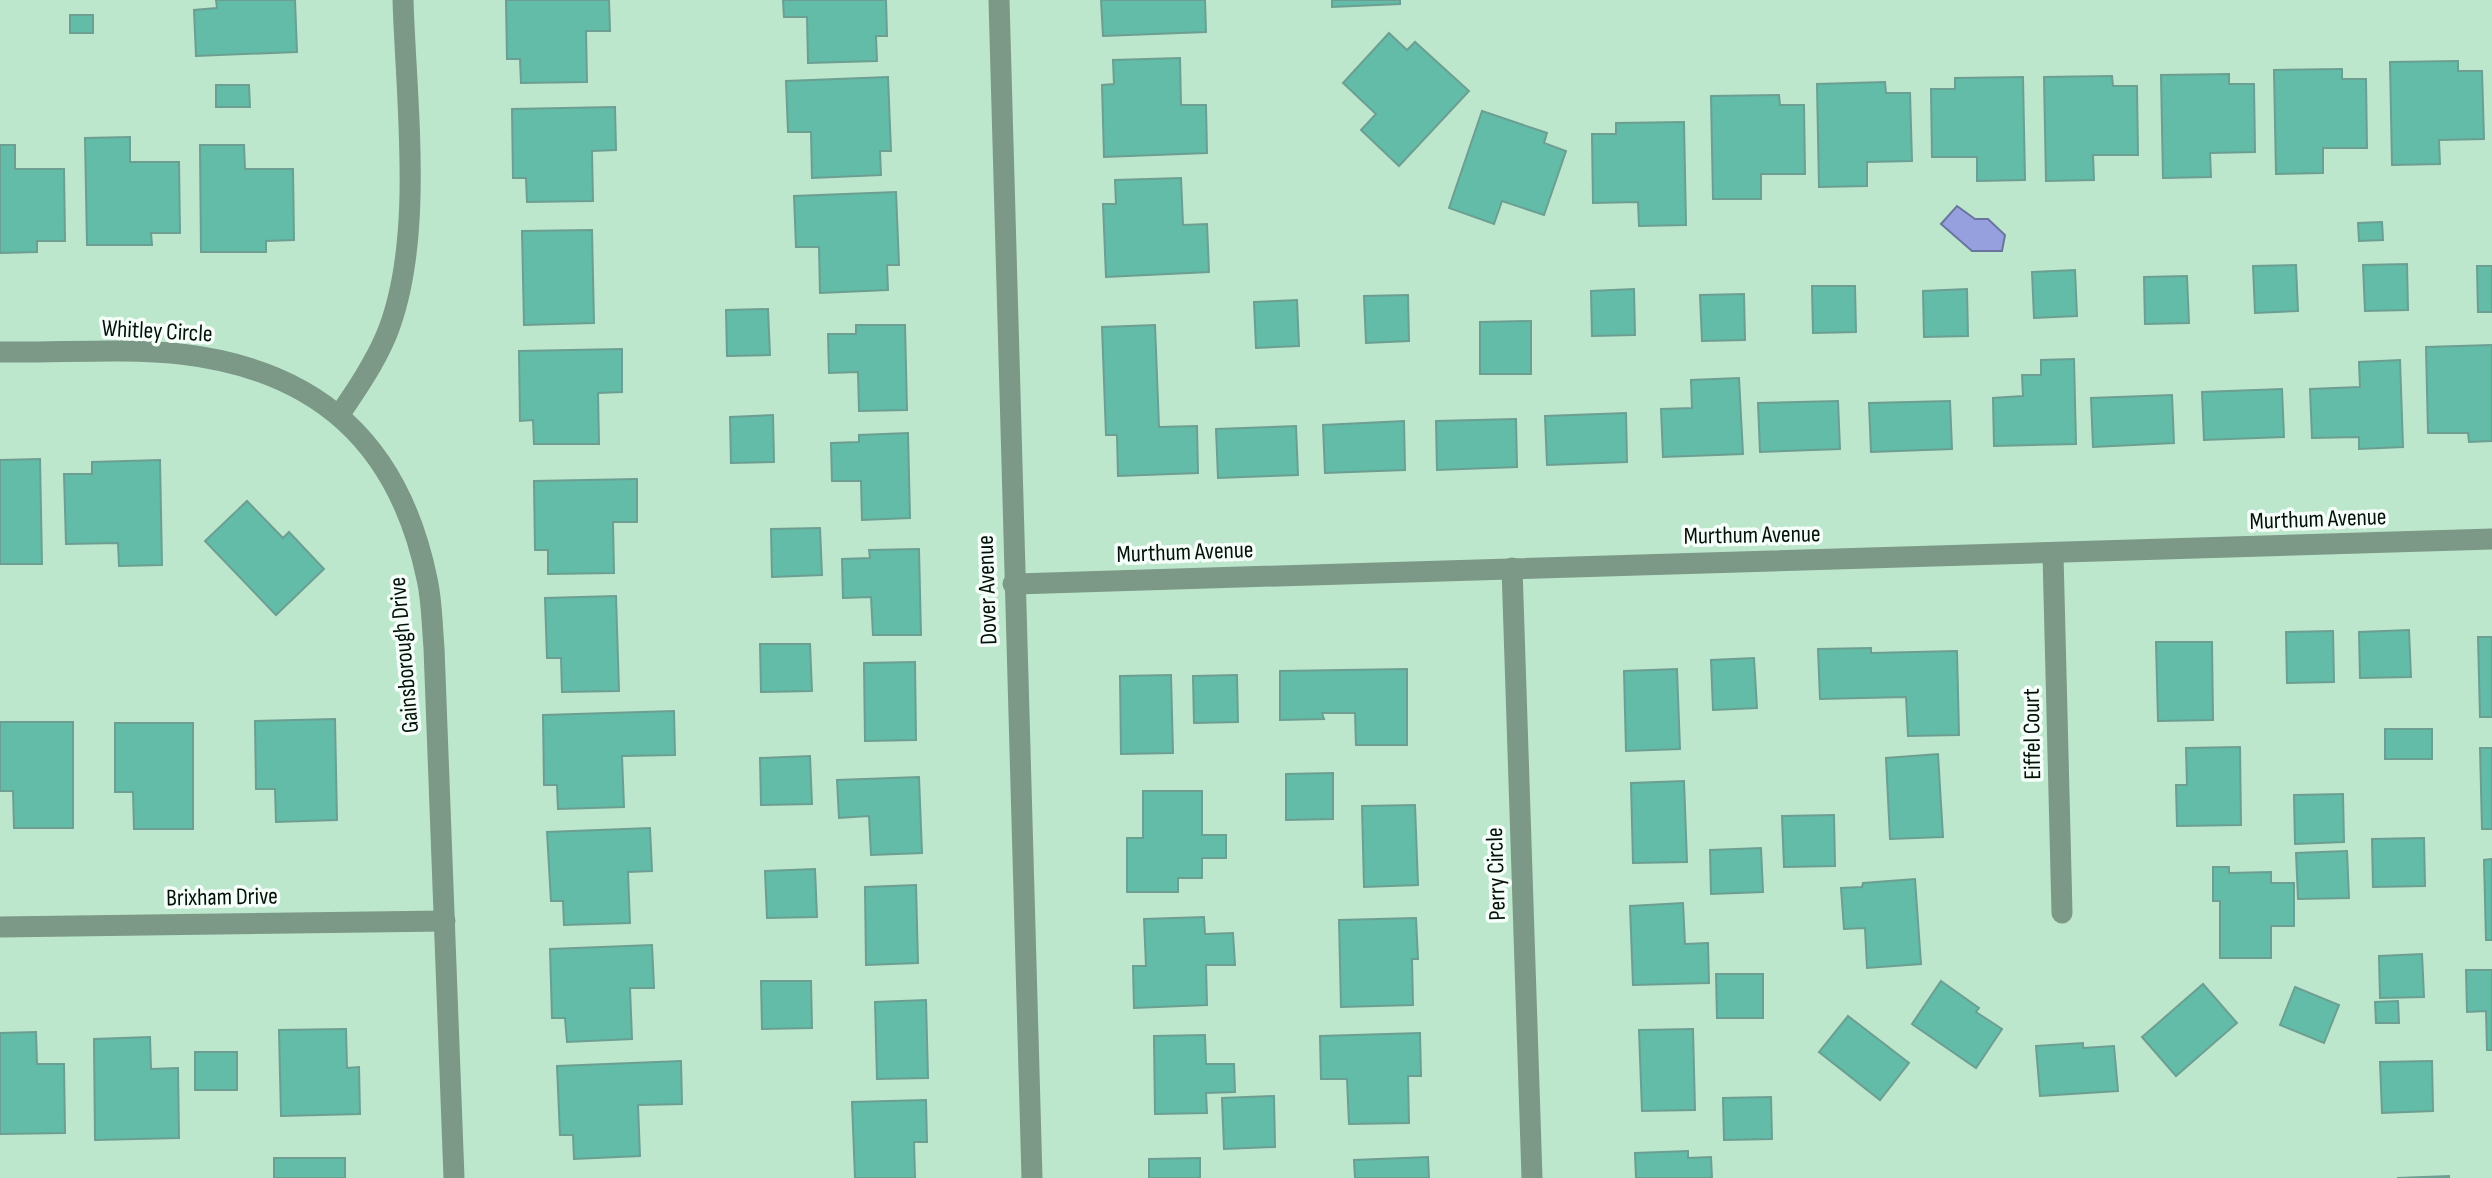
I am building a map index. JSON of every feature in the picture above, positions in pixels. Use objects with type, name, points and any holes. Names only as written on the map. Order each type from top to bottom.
[{"type":"street","points":[[340,415],[369,370],[386,334],[405,260],[410,217],[403,0]]},
{"type":"street","name":"Dover Avenue","points":[[999,0],[1013,584],[1032,1178]]},
{"type":"street","name":"Whitley Circle","points":[[0,352],[178,354],[220,360],[261,372],[303,392],[340,415]]},
{"type":"street","name":"Gainsborough Drive","points":[[340,415],[364,438],[383,464],[409,519],[428,580],[434,648],[446,921],[454,1178]]},
{"type":"street","name":"Murthum Avenue","points":[[1013,584],[2492,539]]},
{"type":"street","name":"Eiffel Court","points":[[2053,554],[2062,913]]},
{"type":"street","name":"Perry Circle","points":[[1512,568],[1532,1178]]},
{"type":"street","name":"Brixham Drive","points":[[0,927],[446,921]]},
{"type":"water","points":[[1957,206],[1975,219],[1988,219],[2005,235],[2002,251],[1972,251],[1941,224]]},
{"type":"building","points":[[216,0],[295,0],[297,52],[196,56],[194,10],[217,8]]},
{"type":"building","points":[[506,0],[609,0],[610,31],[586,31],[587,82],[521,83],[520,59],[507,59]]},
{"type":"building","points":[[783,0],[886,0],[887,36],[876,36],[877,61],[808,63],[807,17],[784,17]]},
{"type":"building","points":[[1101,0],[1205,0],[1206,32],[1103,36]]},
{"type":"building","points":[[1332,0],[1400,0],[1400,4],[1332,7]]},
{"type":"building","points":[[70,15],[93,15],[93,33],[70,33]]},
{"type":"building","points":[[1389,33],[1407,50],[1415,42],[1469,91],[1399,166],[1361,130],[1376,114],[1343,83]]},
{"type":"building","points":[[1180,58],[1181,105],[1206,105],[1207,153],[1104,157],[1102,85],[1114,84],[1113,60]]},
{"type":"building","points":[[2458,61],[2458,71],[2482,71],[2484,139],[2439,140],[2440,164],[2392,165],[2390,62]]},
{"type":"building","points":[[2342,69],[2342,79],[2366,79],[2367,148],[2323,148],[2323,173],[2276,174],[2274,70]]},
{"type":"building","points":[[2229,74],[2229,84],[2254,84],[2255,152],[2210,153],[2211,177],[2163,178],[2161,75]]},
{"type":"building","points":[[2112,76],[2113,86],[2137,86],[2138,155],[2093,155],[2094,180],[2046,181],[2044,77]]},
{"type":"building","points":[[888,77],[891,151],[880,151],[881,175],[812,178],[811,132],[788,132],[786,81]]},
{"type":"building","points":[[2023,77],[2025,180],[1977,181],[1977,157],[1932,157],[1931,89],[1955,89],[1955,78]]},
{"type":"building","points":[[1885,82],[1886,93],[1910,93],[1912,161],[1867,162],[1867,186],[1819,187],[1817,84]]},
{"type":"building","points":[[216,85],[249,85],[250,107],[216,107]]},
{"type":"building","points":[[1779,95],[1780,105],[1804,105],[1805,174],[1761,174],[1761,199],[1713,199],[1711,96]]},
{"type":"building","points":[[615,107],[616,150],[592,151],[593,201],[527,202],[526,178],[513,178],[512,109]]},
{"type":"building","points":[[1482,111],[1547,133],[1544,143],[1566,151],[1544,215],[1502,201],[1494,224],[1449,208]]},
{"type":"building","points":[[1684,122],[1686,225],[1639,226],[1638,202],[1593,203],[1592,134],[1616,134],[1616,123]]},
{"type":"building","points":[[130,137],[130,162],[179,162],[180,233],[151,233],[152,245],[87,245],[85,138]]},
{"type":"building","points":[[0,145],[15,145],[15,169],[64,169],[65,241],[37,241],[37,252],[0,253]]},
{"type":"building","points":[[200,145],[244,145],[245,169],[293,169],[294,240],[266,241],[266,252],[201,252]]},
{"type":"building","points":[[1181,178],[1183,225],[1207,224],[1209,272],[1106,277],[1103,204],[1116,204],[1115,180]]},
{"type":"building","points":[[896,192],[899,265],[887,265],[888,290],[820,293],[819,247],[796,247],[794,196]]},
{"type":"building","points":[[2382,222],[2383,240],[2359,241],[2358,223]]},
{"type":"building","points":[[592,230],[594,323],[524,325],[522,231]]},
{"type":"building","points":[[2407,264],[2408,310],[2365,311],[2363,265]]},
{"type":"building","points":[[2296,265],[2298,311],[2255,313],[2253,266]]},
{"type":"building","points":[[2477,266],[2492,266],[2492,312],[2478,312]]},
{"type":"building","points":[[2075,270],[2077,316],[2034,318],[2032,272]]},
{"type":"building","points":[[2187,276],[2189,323],[2145,324],[2144,277]]},
{"type":"building","points":[[1812,286],[1855,286],[1856,332],[1813,333]]},
{"type":"building","points":[[1634,289],[1635,335],[1592,336],[1591,291]]},
{"type":"building","points":[[1967,289],[1968,336],[1924,337],[1923,291]]},
{"type":"building","points":[[1744,294],[1745,340],[1702,341],[1700,295]]},
{"type":"building","points":[[1408,295],[1409,341],[1366,343],[1364,296]]},
{"type":"building","points":[[1297,300],[1299,346],[1256,348],[1254,302]]},
{"type":"building","points":[[768,309],[770,355],[727,356],[726,310]]},
{"type":"building","points":[[1531,321],[1531,374],[1480,374],[1480,322]]},
{"type":"building","points":[[856,325],[905,325],[907,410],[859,411],[858,372],[829,373],[828,334],[856,334]]},
{"type":"building","points":[[1155,325],[1159,427],[1197,426],[1198,473],[1118,476],[1117,435],[1106,435],[1102,327]]},
{"type":"building","points":[[2492,345],[2492,441],[2469,442],[2468,433],[2428,433],[2426,347]]},
{"type":"building","points":[[622,349],[622,392],[598,393],[599,444],[534,444],[533,420],[520,421],[519,351]]},
{"type":"building","points":[[2074,359],[2076,444],[1994,446],[1993,398],[2023,396],[2022,375],[2041,375],[2041,360]]},
{"type":"building","points":[[2400,360],[2403,447],[2359,449],[2359,437],[2312,438],[2310,389],[2360,387],[2359,362]]},
{"type":"building","points":[[1739,378],[1743,454],[1663,457],[1661,409],[1692,408],[1691,380]]},
{"type":"building","points":[[2282,389],[2284,437],[2204,440],[2202,392]]},
{"type":"building","points":[[2172,395],[2174,443],[2093,447],[2091,398]]},
{"type":"building","points":[[1838,401],[1840,449],[1760,452],[1758,403]]},
{"type":"building","points":[[1950,401],[1952,449],[1871,452],[1869,403]]},
{"type":"building","points":[[1626,413],[1627,462],[1547,465],[1545,416]]},
{"type":"building","points":[[773,415],[774,462],[731,463],[730,417]]},
{"type":"building","points":[[1516,419],[1517,467],[1437,470],[1436,421]]},
{"type":"building","points":[[1404,421],[1405,470],[1325,473],[1323,425]]},
{"type":"building","points":[[1296,426],[1298,475],[1218,478],[1216,429]]},
{"type":"building","points":[[908,433],[910,518],[862,520],[861,481],[832,481],[831,443],[859,442],[859,435]]},
{"type":"building","points":[[40,459],[42,564],[0,564],[0,460]]},
{"type":"building","points":[[160,460],[162,565],[119,566],[118,543],[66,544],[64,474],[92,474],[92,462]]},
{"type":"building","points":[[637,479],[637,522],[613,522],[614,573],[548,574],[548,550],[535,550],[534,481]]},
{"type":"building","points":[[247,501],[283,538],[289,532],[324,569],[276,615],[205,541]]},
{"type":"building","points":[[820,528],[822,575],[772,577],[771,529]]},
{"type":"building","points":[[919,549],[921,635],[873,635],[871,597],[843,598],[842,559],[870,558],[869,550]]},
{"type":"building","points":[[616,596],[619,691],[562,692],[561,658],[547,658],[545,598]]},
{"type":"building","points":[[2409,630],[2411,677],[2360,678],[2359,632]]},
{"type":"building","points":[[2333,631],[2334,682],[2287,683],[2286,632]]},
{"type":"building","points":[[2478,637],[2492,637],[2492,717],[2480,717]]},
{"type":"building","points":[[2156,642],[2212,642],[2213,720],[2158,721]]},
{"type":"building","points":[[760,644],[810,644],[812,691],[761,692]]},
{"type":"building","points":[[1871,648],[1871,653],[1957,651],[1959,735],[1908,736],[1906,697],[1820,699],[1818,649]]},
{"type":"building","points":[[1754,658],[1757,708],[1713,710],[1711,660]]},
{"type":"building","points":[[915,662],[916,740],[865,741],[864,663]]},
{"type":"building","points":[[1407,669],[1407,745],[1356,745],[1355,713],[1322,713],[1324,719],[1280,720],[1280,671]]},
{"type":"building","points":[[1677,669],[1680,749],[1626,751],[1624,671]]},
{"type":"building","points":[[1171,675],[1173,753],[1121,754],[1120,676]]},
{"type":"building","points":[[1237,675],[1238,722],[1194,723],[1193,676]]},
{"type":"building","points":[[674,711],[675,755],[622,756],[624,807],[558,809],[557,785],[544,785],[543,715]]},
{"type":"building","points":[[335,719],[337,820],[276,822],[275,789],[256,789],[255,721]]},
{"type":"building","points":[[0,722],[73,722],[73,828],[14,828],[13,791],[0,791]]},
{"type":"building","points":[[115,723],[193,723],[193,829],[134,829],[133,792],[115,792]]},
{"type":"building","points":[[2385,729],[2432,729],[2432,759],[2385,759]]},
{"type":"building","points":[[2240,747],[2241,825],[2177,826],[2176,785],[2187,785],[2186,748]]},
{"type":"building","points":[[2480,748],[2492,748],[2492,829],[2482,829]]},
{"type":"building","points":[[1938,754],[1943,837],[1890,839],[1886,758]]},
{"type":"building","points":[[810,756],[812,804],[761,805],[760,758]]},
{"type":"building","points":[[1333,773],[1333,819],[1286,820],[1286,774]]},
{"type":"building","points":[[919,777],[922,853],[871,855],[869,816],[839,818],[837,780]]},
{"type":"building","points":[[1684,781],[1687,862],[1633,863],[1631,783]]},
{"type":"building","points":[[1143,791],[1202,791],[1202,835],[1226,835],[1226,858],[1202,858],[1202,878],[1178,878],[1178,892],[1127,892],[1127,838],[1143,838]]},
{"type":"building","points":[[2343,794],[2344,842],[2295,844],[2294,795]]},
{"type":"building","points":[[1415,805],[1418,885],[1364,887],[1362,806]]},
{"type":"building","points":[[1834,815],[1835,866],[1784,867],[1782,816]]},
{"type":"building","points":[[650,828],[652,871],[628,872],[630,923],[564,925],[563,901],[551,901],[547,832]]},
{"type":"building","points":[[2424,838],[2425,886],[2373,887],[2372,839]]},
{"type":"building","points":[[1761,848],[1763,892],[1711,894],[1710,850]]},
{"type":"building","points":[[2347,851],[2349,898],[2298,899],[2296,853]]},
{"type":"building","points":[[2492,859],[2492,940],[2486,940],[2484,860]]},
{"type":"building","points":[[2213,867],[2229,867],[2229,873],[2271,872],[2271,883],[2294,883],[2294,926],[2271,926],[2271,958],[2220,958],[2220,901],[2213,901]]},
{"type":"building","points":[[815,869],[817,917],[767,918],[765,871]]},
{"type":"building","points":[[1915,879],[1921,964],[1867,968],[1865,928],[1844,929],[1841,888],[1862,887],[1863,883]]},
{"type":"building","points":[[916,885],[918,963],[866,965],[865,887]]},
{"type":"building","points":[[1683,903],[1685,944],[1708,943],[1709,983],[1633,985],[1630,906]]},
{"type":"building","points":[[1204,917],[1205,934],[1233,933],[1235,965],[1206,965],[1207,1005],[1134,1008],[1133,966],[1146,966],[1144,919]]},
{"type":"building","points":[[1416,918],[1418,959],[1412,959],[1413,1005],[1341,1007],[1339,920]]},
{"type":"building","points":[[652,945],[654,988],[630,988],[632,1039],[567,1042],[565,1018],[552,1018],[550,949]]},
{"type":"building","points":[[2422,954],[2424,997],[2380,998],[2379,956]]},
{"type":"building","points":[[2466,970],[2492,970],[2492,1050],[2487,1050],[2486,1011],[2467,1012]]},
{"type":"building","points":[[1716,974],[1763,974],[1763,1018],[1717,1018]]},
{"type":"building","points":[[761,981],[811,981],[812,1028],[762,1029]]},
{"type":"building","points":[[1941,981],[1979,1008],[1976,1012],[2002,1029],[1976,1068],[1912,1024]]},
{"type":"building","points":[[2203,984],[2237,1023],[2176,1076],[2142,1037]]},
{"type":"building","points":[[2295,987],[2339,1005],[2324,1043],[2280,1025]]},
{"type":"building","points":[[926,1000],[928,1078],[877,1079],[875,1002]]},
{"type":"building","points":[[2398,1001],[2399,1023],[2376,1023],[2375,1002]]},
{"type":"building","points":[[1848,1016],[1909,1063],[1880,1100],[1819,1052]]},
{"type":"building","points":[[346,1029],[347,1068],[359,1067],[360,1114],[281,1116],[279,1030]]},
{"type":"building","points":[[1693,1029],[1695,1110],[1642,1111],[1639,1030]]},
{"type":"building","points":[[36,1032],[37,1064],[64,1064],[65,1133],[0,1134],[0,1033]]},
{"type":"building","points":[[1420,1033],[1421,1076],[1408,1076],[1409,1123],[1349,1124],[1347,1079],[1321,1079],[1320,1036]]},
{"type":"building","points":[[1205,1035],[1206,1064],[1234,1064],[1235,1092],[1206,1093],[1207,1113],[1155,1114],[1154,1036]]},
{"type":"building","points":[[150,1037],[151,1069],[178,1068],[179,1138],[95,1140],[94,1039]]},
{"type":"building","points":[[2083,1043],[2083,1048],[2114,1046],[2118,1091],[2040,1096],[2036,1046]]},
{"type":"building","points":[[195,1052],[237,1052],[237,1090],[195,1090]]},
{"type":"building","points":[[681,1061],[682,1104],[638,1105],[640,1156],[574,1159],[573,1135],[560,1135],[557,1066]]},
{"type":"building","points":[[2432,1061],[2433,1111],[2382,1113],[2380,1062]]},
{"type":"building","points":[[1274,1096],[1275,1147],[1224,1149],[1222,1098]]},
{"type":"building","points":[[1771,1097],[1772,1139],[1724,1140],[1723,1098]]},
{"type":"building","points":[[926,1100],[927,1142],[914,1142],[915,1178],[855,1178],[852,1102]]},
{"type":"building","points":[[1688,1151],[1688,1158],[1711,1157],[1712,1178],[1636,1178],[1635,1153]]},
{"type":"building","points":[[1428,1157],[1429,1178],[1355,1178],[1354,1160]]},
{"type":"building","points":[[274,1158],[345,1158],[345,1178],[274,1178]]},
{"type":"building","points":[[1200,1158],[1200,1178],[1149,1178],[1149,1159]]},
{"type":"building","points":[[2449,1176],[2449,1178],[2397,1178]]}]
